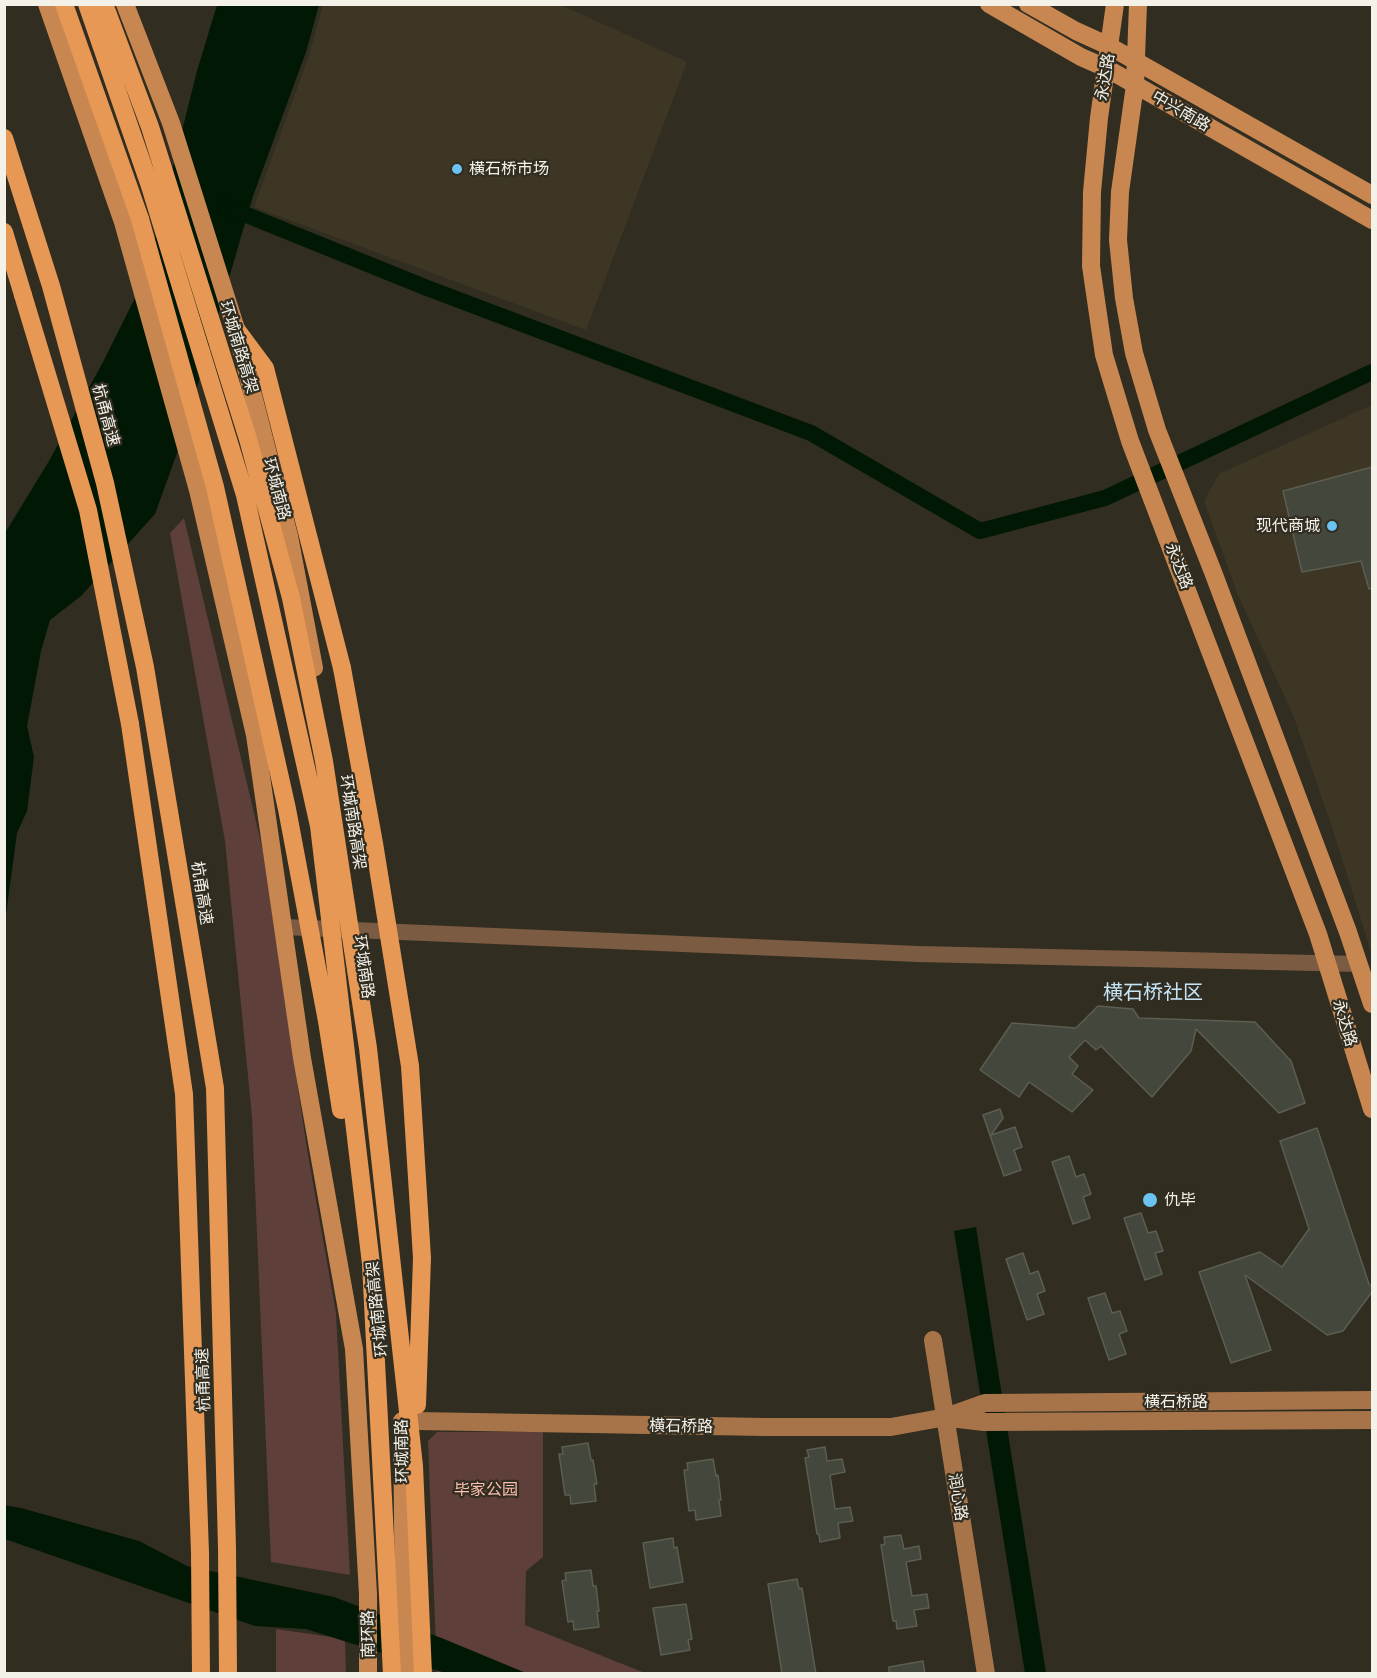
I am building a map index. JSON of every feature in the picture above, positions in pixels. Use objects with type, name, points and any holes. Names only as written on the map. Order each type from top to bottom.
[{"type":"highway","points":[[64,4],[214,487],[287,809],[327,1021],[347,1152],[371,1264]]},
{"type":"highway","name":"环城南路高架","points":[[87,4],[150,186],[245,495],[319,826],[371,1264],[392,1674]]},
{"type":"highway","name":"环城南路高架","points":[[104,4],[157,150],[248,439],[291,598],[324,762],[368,1048],[414,1467],[423,1674]]},
{"type":"highway","name":"杭甬高速","points":[[4,138],[51,286],[105,483],[145,667],[215,1088],[228,1668]]},
{"type":"highway","name":"杭甬高速","points":[[4,232],[88,510],[130,724],[184,1094],[200,1553],[201,1674]]},
{"type":"highway","points":[[236,329],[265,368],[342,668],[374,843],[410,1066],[422,1258],[414,1467]]},
{"type":"main road","points":[[46,4],[132,220],[255,735],[283,927]]},
{"type":"main road","name":"环城南路","points":[[124,4],[171,123],[236,329],[289,536],[329,750],[379,1070],[392,1229],[403,1431],[406,1673]]},
{"type":"main road","name":"中兴南路","points":[[989,4],[1372,220]]},
{"type":"main road","name":"中兴南路","points":[[1028,4],[1076,31],[1110,46],[1372,195]]},
{"type":"main road","name":"永达路","points":[[1116,4],[1099,118],[1092,192],[1091,266],[1104,355],[1130,441],[1318,934],[1372,1109]]},
{"type":"main road","name":"永达路","points":[[1138,4],[1135,85],[1120,192],[1118,240],[1124,298],[1134,353],[1157,430],[1221,594],[1372,1004]]},
{"type":"main road","name":"南环路","points":[[283,927],[302,1058],[354,1349],[368,1593],[368,1674]]},
{"type":"main road","name":"润心路","points":[[933,1340],[988,1674]]},
{"type":"main road","name":"横石桥路","points":[[416,1421],[891,1427],[946,1418],[985,1403],[1372,1400]]},
{"type":"main road","name":"横石桥路","points":[[946,1418],[984,1422],[1372,1420]]},
{"type":"street","points":[[283,927],[918,954],[1359,964]]},
{"type":"shaded area","points":[[217,5],[319,5],[306,52],[253,196],[180,445],[155,514],[81,596],[50,620],[41,651],[27,726],[34,757],[27,811],[17,833],[5,922],[5,533],[49,461],[103,362],[145,278],[197,71]]},
{"type":"shaded area","name":"横石桥市场","points":[[323,5],[561,5],[687,62],[586,330],[254,207],[309,56]]},
{"type":"shaded area","points":[[1372,405],[1372,955],[1331,824],[1293,715],[1238,595],[1204,501],[1219,474]]},
{"type":"shaded area","points":[[976,1227],[1046,1673],[1025,1673],[954,1231]]},
{"type":"shaded area","points":[[4,1505],[139,1541],[187,1566],[334,1597],[526,1673],[445,1673],[306,1629],[255,1626],[5,1539]]},
{"type":"green space","points":[[184,518],[263,851],[307,1149],[336,1313],[350,1575],[271,1562],[252,1117],[225,841],[170,533]]},
{"type":"green space","name":"毕家公园","points":[[437,1432],[543,1432],[543,1557],[526,1571],[525,1625],[645,1673],[437,1673],[428,1441]]},
{"type":"green space","points":[[276,1629],[345,1639],[346,1673],[276,1673]]},
{"type":"building","name":"现代商城","points":[[1372,467],[1372,588],[1369,589],[1361,561],[1302,572],[1283,491]]},
{"type":"building","points":[[1098,1006],[1133,1009],[1139,1018],[1255,1022],[1291,1061],[1305,1103],[1279,1113],[1196,1029],[1191,1051],[1152,1097],[1101,1046],[1096,1050],[1085,1040],[1069,1057],[1078,1066],[1072,1074],[1093,1090],[1072,1112],[1029,1082],[1019,1097],[980,1070],[1012,1023],[1076,1028]]},
{"type":"building","points":[[1000,1109],[1003,1118],[991,1135],[1015,1127],[1022,1147],[1014,1150],[1021,1170],[1004,1176],[983,1115]]},
{"type":"building","points":[[1317,1128],[1369,1284],[1372,1286],[1372,1292],[1343,1331],[1327,1335],[1245,1275],[1271,1350],[1231,1363],[1199,1272],[1260,1252],[1282,1267],[1309,1229],[1280,1141]]},
{"type":"building","points":[[1069,1156],[1076,1177],[1084,1174],[1091,1194],[1083,1197],[1090,1218],[1073,1224],[1052,1162]]},
{"type":"building","points":[[1141,1213],[1148,1233],[1156,1231],[1163,1251],[1155,1253],[1162,1274],[1145,1280],[1124,1218]]},
{"type":"building","points":[[1023,1253],[1030,1274],[1038,1271],[1045,1291],[1037,1294],[1044,1314],[1027,1320],[1006,1259]]},
{"type":"building","points":[[1105,1293],[1112,1313],[1120,1311],[1127,1331],[1119,1334],[1126,1354],[1109,1360],[1088,1298]]},
{"type":"building","points":[[588,1443],[597,1484],[594,1484],[596,1501],[571,1504],[570,1495],[565,1495],[559,1454],[563,1454],[562,1447]]},
{"type":"building","points":[[825,1447],[827,1461],[842,1459],[845,1472],[830,1475],[835,1509],[850,1507],[853,1521],[838,1523],[840,1538],[820,1542],[805,1458],[809,1457],[807,1450]]},
{"type":"building","points":[[713,1459],[716,1476],[718,1475],[721,1516],[696,1520],[695,1510],[689,1511],[684,1470],[688,1470],[687,1463]]},
{"type":"building","points":[[901,1535],[904,1549],[919,1546],[921,1559],[906,1562],[912,1596],[927,1594],[929,1608],[914,1610],[917,1626],[897,1629],[896,1621],[893,1621],[881,1545],[885,1544],[884,1537]]},
{"type":"building","points":[[673,1538],[674,1548],[677,1547],[683,1582],[650,1588],[643,1543]]},
{"type":"building","points":[[591,1570],[593,1586],[596,1586],[599,1627],[574,1630],[573,1621],[568,1622],[562,1581],[566,1580],[565,1573]]},
{"type":"building","points":[[797,1579],[799,1589],[802,1588],[816,1674],[782,1674],[768,1584]]},
{"type":"building","points":[[686,1604],[692,1639],[688,1640],[690,1650],[661,1655],[653,1608]]},
{"type":"building","points":[[923,1661],[925,1674],[889,1674],[889,1667]]},
{"type":"waterway","points":[[227,207],[427,288],[811,433],[980,531],[1105,498],[1372,372]]},
{"type":"place","name":"横石桥市场","points":[[457,169]]},
{"type":"place","name":"现代商城","points":[[1332,526]]},
{"type":"place","name":"仇毕","points":[[1150,1200]]},
{"type":"district","name":"横石桥社区","points":[[1153,992]]}]
